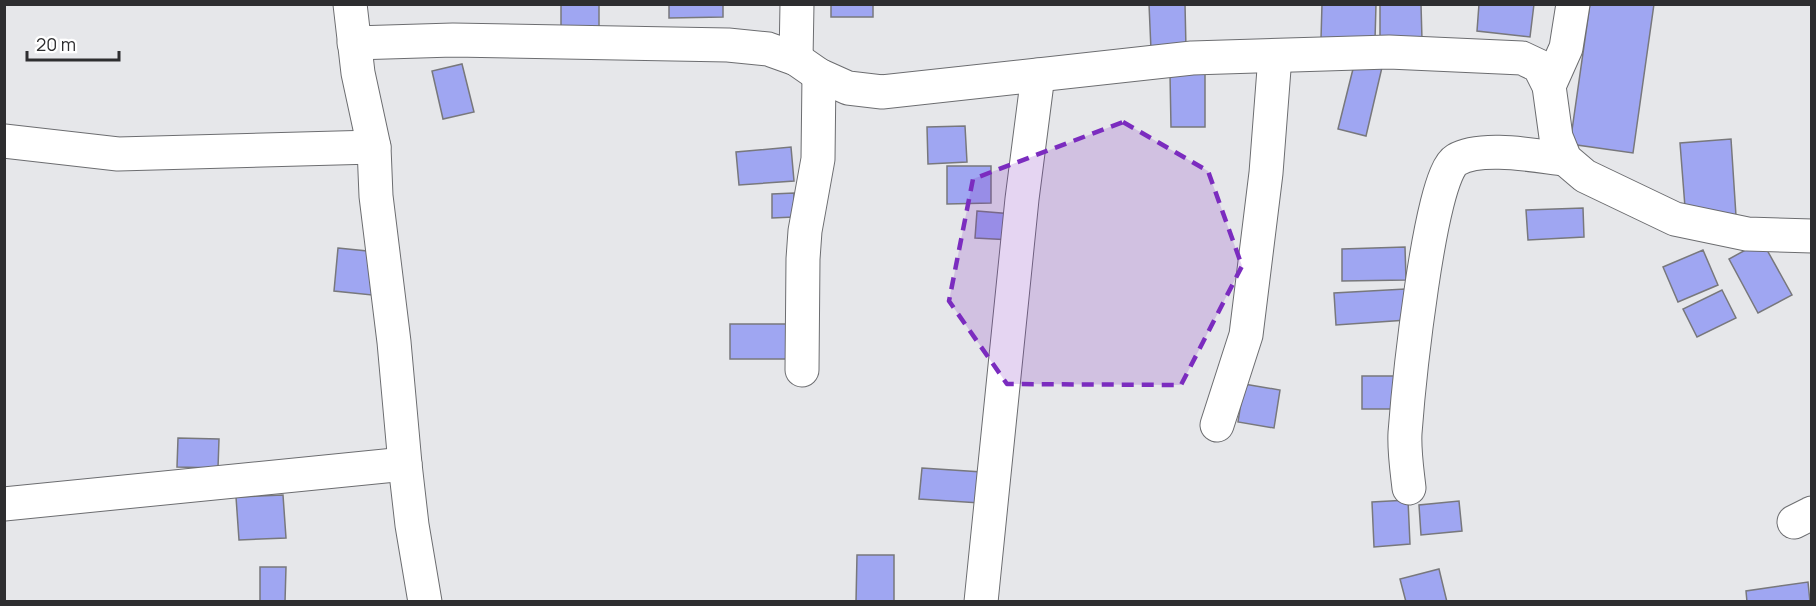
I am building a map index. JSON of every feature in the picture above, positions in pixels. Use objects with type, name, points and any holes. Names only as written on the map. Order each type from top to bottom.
[{"type":"street","points":[[350,4],[354,43],[374,147],[376,196],[394,342],[405,464],[412,525],[425,602]]},
{"type":"street","points":[[796,4],[808,67],[818,159],[805,231],[802,370]]},
{"type":"street","points":[[1549,86],[1566,48],[1573,4]]},
{"type":"street","points":[[354,43],[453,40],[728,45],[768,49],[848,88],[882,92],[1192,58],[1389,52],[1522,58],[1539,66],[1549,86],[1556,137],[1565,159],[1585,176],[1675,219],[1747,234],[1812,236]]},
{"type":"street","points":[[1217,425],[1246,335],[1266,173],[1275,56]]},
{"type":"street","points":[[981,602],[1022,199],[1038,75]]},
{"type":"street","points":[[4,141],[118,154],[374,147]]},
{"type":"street","points":[[1409,488],[1405,436],[1409,393],[1431,226],[1446,174],[1455,161],[1472,154],[1495,153],[1565,159]]},
{"type":"street","points":[[4,504],[405,464]]},
{"type":"highlighted area","points":[[1123,122],[1208,171],[1242,266],[1181,385],[1007,384],[949,301],[973,179]]},
{"type":"building","points":[[561,4],[599,4],[599,31],[561,31]]},
{"type":"building","points":[[669,4],[723,4],[723,17],[669,18]]},
{"type":"building","points":[[831,4],[873,4],[873,17],[831,17]]},
{"type":"building","points":[[1149,4],[1185,4],[1186,49],[1151,50]]},
{"type":"building","points":[[1322,4],[1376,4],[1375,40],[1321,39]]},
{"type":"building","points":[[1380,4],[1421,4],[1422,40],[1380,41]]},
{"type":"building","points":[[1479,4],[1534,4],[1530,37],[1477,31]]},
{"type":"building","points":[[1590,4],[1654,4],[1633,153],[1570,144]]},
{"type":"building","points":[[1356,57],[1383,63],[1366,136],[1338,129]]},
{"type":"building","points":[[462,64],[474,112],[443,119],[432,71]]},
{"type":"building","points":[[1170,74],[1205,74],[1205,127],[1171,127]]},
{"type":"building","points":[[965,126],[967,162],[928,164],[927,127]]},
{"type":"building","points":[[1731,139],[1736,216],[1686,220],[1680,143]]},
{"type":"building","points":[[791,147],[794,181],[739,185],[736,152]]},
{"type":"building","points":[[947,166],[991,166],[991,203],[947,204]]},
{"type":"building","points":[[794,193],[794,217],[772,218],[772,194]]},
{"type":"building","points":[[1583,208],[1584,237],[1528,240],[1526,210]]},
{"type":"building","points":[[977,211],[1013,214],[1012,240],[975,238]]},
{"type":"building","points":[[1762,241],[1792,295],[1758,313],[1729,259]]},
{"type":"building","points":[[1405,247],[1406,280],[1342,281],[1342,249]]},
{"type":"building","points":[[338,248],[377,252],[372,295],[334,291]]},
{"type":"building","points":[[1703,250],[1718,285],[1678,302],[1663,267]]},
{"type":"building","points":[[1405,289],[1407,320],[1336,325],[1334,293]]},
{"type":"building","points":[[1722,290],[1736,318],[1697,337],[1683,309]]},
{"type":"building","points":[[730,324],[794,324],[794,359],[730,359]]},
{"type":"building","points":[[1362,376],[1396,376],[1397,409],[1362,409]]},
{"type":"building","points":[[1244,384],[1280,390],[1274,428],[1238,422]]},
{"type":"building","points":[[178,438],[219,439],[218,468],[177,467]]},
{"type":"building","points":[[922,468],[982,472],[980,503],[919,499]]},
{"type":"building","points":[[283,495],[286,538],[239,540],[236,497]]},
{"type":"building","points":[[1408,500],[1410,544],[1374,547],[1372,502]]},
{"type":"building","points":[[1459,501],[1462,531],[1421,535],[1419,505]]},
{"type":"building","points":[[857,555],[894,555],[894,602],[856,602]]},
{"type":"building","points":[[260,567],[286,567],[285,602],[260,602]]},
{"type":"building","points":[[1439,569],[1447,602],[1406,602],[1400,579]]},
{"type":"building","points":[[1808,582],[1810,602],[1747,602],[1746,591]]}]
